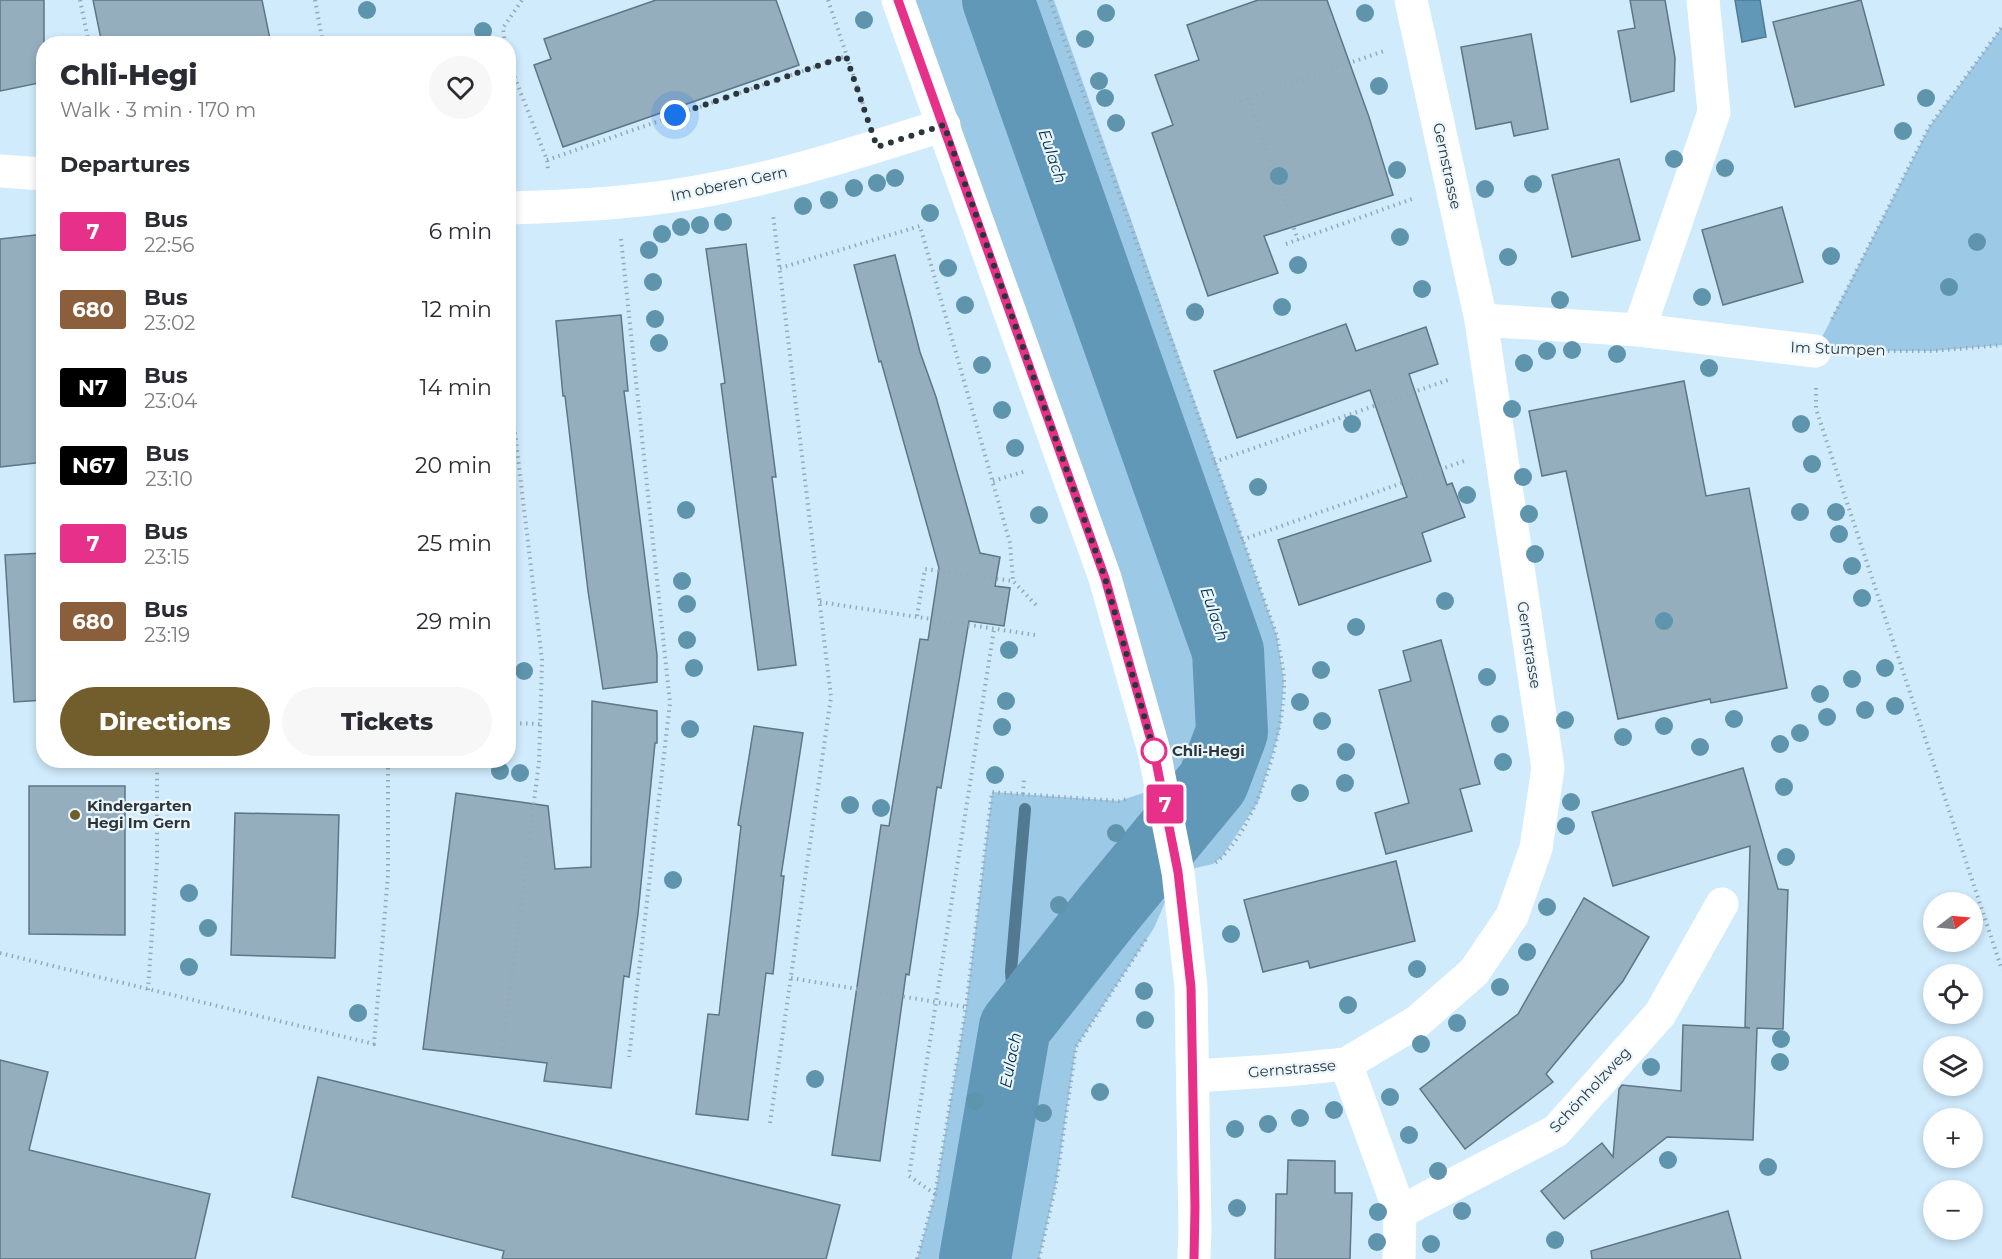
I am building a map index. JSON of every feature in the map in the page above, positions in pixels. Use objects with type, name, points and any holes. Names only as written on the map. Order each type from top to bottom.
[{"type":"street","points":[[898,0],[1105,578],[1154,751],[1178,872],[1191,987],[1194,1076],[1194,1259]]},
{"type":"street","name":"Gernstrasse","points":[[1194,1076],[1346,1064],[1418,1021],[1474,972],[1512,916],[1536,848],[1548,768],[1480,320],[1411,0]]},
{"type":"street","points":[[1639,330],[1714,112],[1703,0]]},
{"type":"street","name":"Im oberen Gern","points":[[516,208],[618,202],[687,194],[768,177],[877,147],[944,125]]},
{"type":"street","points":[[0,171],[36,173]]},
{"type":"street","name":"Im Stumpen","points":[[1480,320],[1639,330],[1815,351]]},
{"type":"street","name":"Schönholzweg","points":[[1400,1212],[1556,1131],[1660,1014],[1722,904]]},
{"type":"street","points":[[1346,1064],[1400,1212],[1399,1259]]},
{"type":"path","points":[[80,0],[87,36]]},
{"type":"path","points":[[315,0],[322,36]]},
{"type":"path","points":[[504,36],[503,28],[522,0]]},
{"type":"path","points":[[828,0],[877,147]]},
{"type":"path","points":[[1050,0],[1277,636],[1284,681],[1280,729],[1258,802],[1234,841],[1222,857],[1213,864]]},
{"type":"path","points":[[2002,27],[1929,127],[1815,351],[1816,409],[2002,970]]},
{"type":"path","points":[[1234,103],[1390,49]]},
{"type":"path","points":[[547,160],[846,56]]},
{"type":"path","points":[[516,81],[547,160],[553,206]]},
{"type":"path","points":[[1248,98],[1298,240]]},
{"type":"path","points":[[768,177],[831,697],[770,1123]]},
{"type":"path","points":[[1286,244],[1420,197]]},
{"type":"path","points":[[618,202],[670,703],[629,1057]]},
{"type":"path","points":[[780,268],[920,226],[1011,543],[1013,581]]},
{"type":"path","name":"Im Stumpen","points":[[1815,351],[1933,351],[2002,345]]},
{"type":"path","points":[[1214,462],[1455,378]]},
{"type":"path","points":[[502,1054],[539,762],[542,660],[516,441]]},
{"type":"path","points":[[1242,540],[1470,458]]},
{"type":"path","points":[[993,481],[1036,469]]},
{"type":"path","points":[[917,616],[925,569],[1013,581],[1036,604]]},
{"type":"path","points":[[820,602],[1035,634]]},
{"type":"path","points":[[935,1194],[909,1176],[994,629]]},
{"type":"path","points":[[516,723],[540,724]]},
{"type":"path","points":[[148,990],[157,862],[157,768]]},
{"type":"path","points":[[0,954],[374,1044],[388,875],[388,768]]},
{"type":"path","points":[[1023,794],[1024,778]]},
{"type":"path","points":[[917,1259],[935,1194],[966,1007],[992,792],[1119,801],[1164,796]]},
{"type":"path","points":[[1039,1259],[1056,1184],[1076,1047],[1148,938]]},
{"type":"path","points":[[791,978],[966,1007]]},
{"type":"shaded area","points":[[898,0],[1054,0],[1277,636],[1284,681],[1280,729],[1258,802],[1222,857],[1213,864],[1178,872],[1154,928],[1076,1047],[1056,1184],[1039,1259],[917,1259],[935,1194],[966,1007],[992,792],[1119,801],[1161,787]]},
{"type":"shaded area","points":[[1735,0],[1760,0],[1766,37],[1742,42]]},
{"type":"shaded area","points":[[2002,27],[2002,345],[1933,351],[1815,351],[1929,127]]},
{"type":"building","points":[[0,0],[44,0],[44,36],[36,36],[36,84],[0,91]]},
{"type":"building","points":[[93,0],[262,0],[269,36],[100,36]]},
{"type":"building","points":[[656,0],[776,0],[799,65],[563,147],[534,65],[551,59],[544,39]]},
{"type":"building","points":[[1258,0],[1327,0],[1369,117],[1393,195],[1264,236],[1278,273],[1208,296],[1152,133],[1173,125],[1155,75],[1199,60],[1187,25]]},
{"type":"building","points":[[1630,0],[1665,0],[1675,58],[1674,91],[1631,102],[1618,31],[1635,28]]},
{"type":"building","points":[[1861,0],[1884,85],[1795,107],[1773,22]]},
{"type":"building","points":[[1531,34],[1548,129],[1514,136],[1511,122],[1476,129],[1461,47]]},
{"type":"building","points":[[1619,159],[1640,240],[1572,257],[1552,175]]},
{"type":"building","points":[[1782,207],[1803,282],[1723,305],[1702,230]]},
{"type":"building","points":[[36,235],[36,463],[0,467],[0,239]]},
{"type":"building","points":[[746,244],[776,477],[772,477],[796,665],[758,670],[721,384],[725,383],[706,249]]},
{"type":"building","points":[[895,255],[920,352],[936,397],[980,553],[1000,557],[995,586],[1010,588],[1004,626],[969,621],[941,788],[937,787],[909,975],[906,974],[880,1161],[832,1155],[881,825],[889,826],[920,639],[928,640],[939,568],[881,361],[879,362],[854,265]]},
{"type":"building","points":[[621,315],[628,391],[624,391],[657,655],[657,682],[603,689],[588,591],[565,396],[563,396],[556,321]]},
{"type":"building","points":[[1346,324],[1356,351],[1426,327],[1438,364],[1409,374],[1447,485],[1452,483],[1465,517],[1422,533],[1431,561],[1299,605],[1278,540],[1407,497],[1370,390],[1237,438],[1214,371]]},
{"type":"building","points":[[1684,381],[1706,496],[1749,488],[1787,688],[1711,703],[1710,699],[1618,719],[1566,471],[1542,476],[1529,411]]},
{"type":"building","points":[[36,553],[36,701],[14,702],[5,555]]},
{"type":"building","points":[[1441,640],[1480,784],[1460,789],[1472,831],[1386,854],[1375,813],[1409,803],[1379,690],[1411,681],[1403,651]]},
{"type":"building","points":[[592,701],[657,711],[657,743],[655,743],[638,914],[629,977],[624,976],[611,1088],[544,1081],[547,1063],[423,1049],[456,793],[548,806],[555,869],[591,867]]},
{"type":"building","points":[[754,726],[803,733],[781,876],[784,876],[773,974],[766,973],[748,1120],[696,1114],[708,1014],[719,1015],[741,826],[738,825]]},
{"type":"building","points":[[1743,768],[1778,889],[1788,890],[1783,1029],[1757,1028],[1753,1140],[1667,1137],[1564,1219],[1541,1191],[1602,1143],[1613,1157],[1619,1089],[1622,1085],[1681,1091],[1683,1025],[1750,1028],[1745,1027],[1750,846],[1613,886],[1592,812]]},
{"type":"building","points":[[29,786],[125,786],[125,935],[29,934]]},
{"type":"building","points":[[235,813],[339,815],[335,958],[231,955]]},
{"type":"building","points":[[1396,861],[1415,941],[1310,968],[1308,961],[1263,972],[1244,900]]},
{"type":"building","points":[[1584,898],[1649,937],[1623,981],[1546,1074],[1553,1082],[1465,1149],[1420,1089],[1518,1014]]},
{"type":"building","points":[[0,1060],[48,1072],[29,1150],[210,1194],[195,1259],[0,1259]]},
{"type":"building","points":[[318,1077],[840,1205],[826,1259],[502,1259],[504,1251],[292,1197]]},
{"type":"building","points":[[1288,1160],[1335,1161],[1335,1193],[1352,1193],[1350,1259],[1275,1259],[1276,1194],[1287,1194]]},
{"type":"building","points":[[1728,1211],[1741,1259],[1592,1259],[1591,1251]]},
{"type":"waterway","name":"Eulach","points":[[975,1259],[1015,1027],[1213,782],[1232,732],[1228,651],[998,0]]},
{"type":"waterway","points":[[1015,1027],[1011,971],[1025,809]]},
{"type":"bus line","name":"7","points":[[898,0],[1105,578],[1154,751],[1178,872],[1191,987],[1194,1076],[1194,1259]]},
{"type":"place","name":"Chli-Hegi","points":[[1154,751]]},
{"type":"place","name":"Kindergarten Hegi Im Gern","points":[[75,815]]},
{"type":"route","points":[[675,115],[846,56],[877,147],[944,125],[1105,578],[1154,751]]}]
